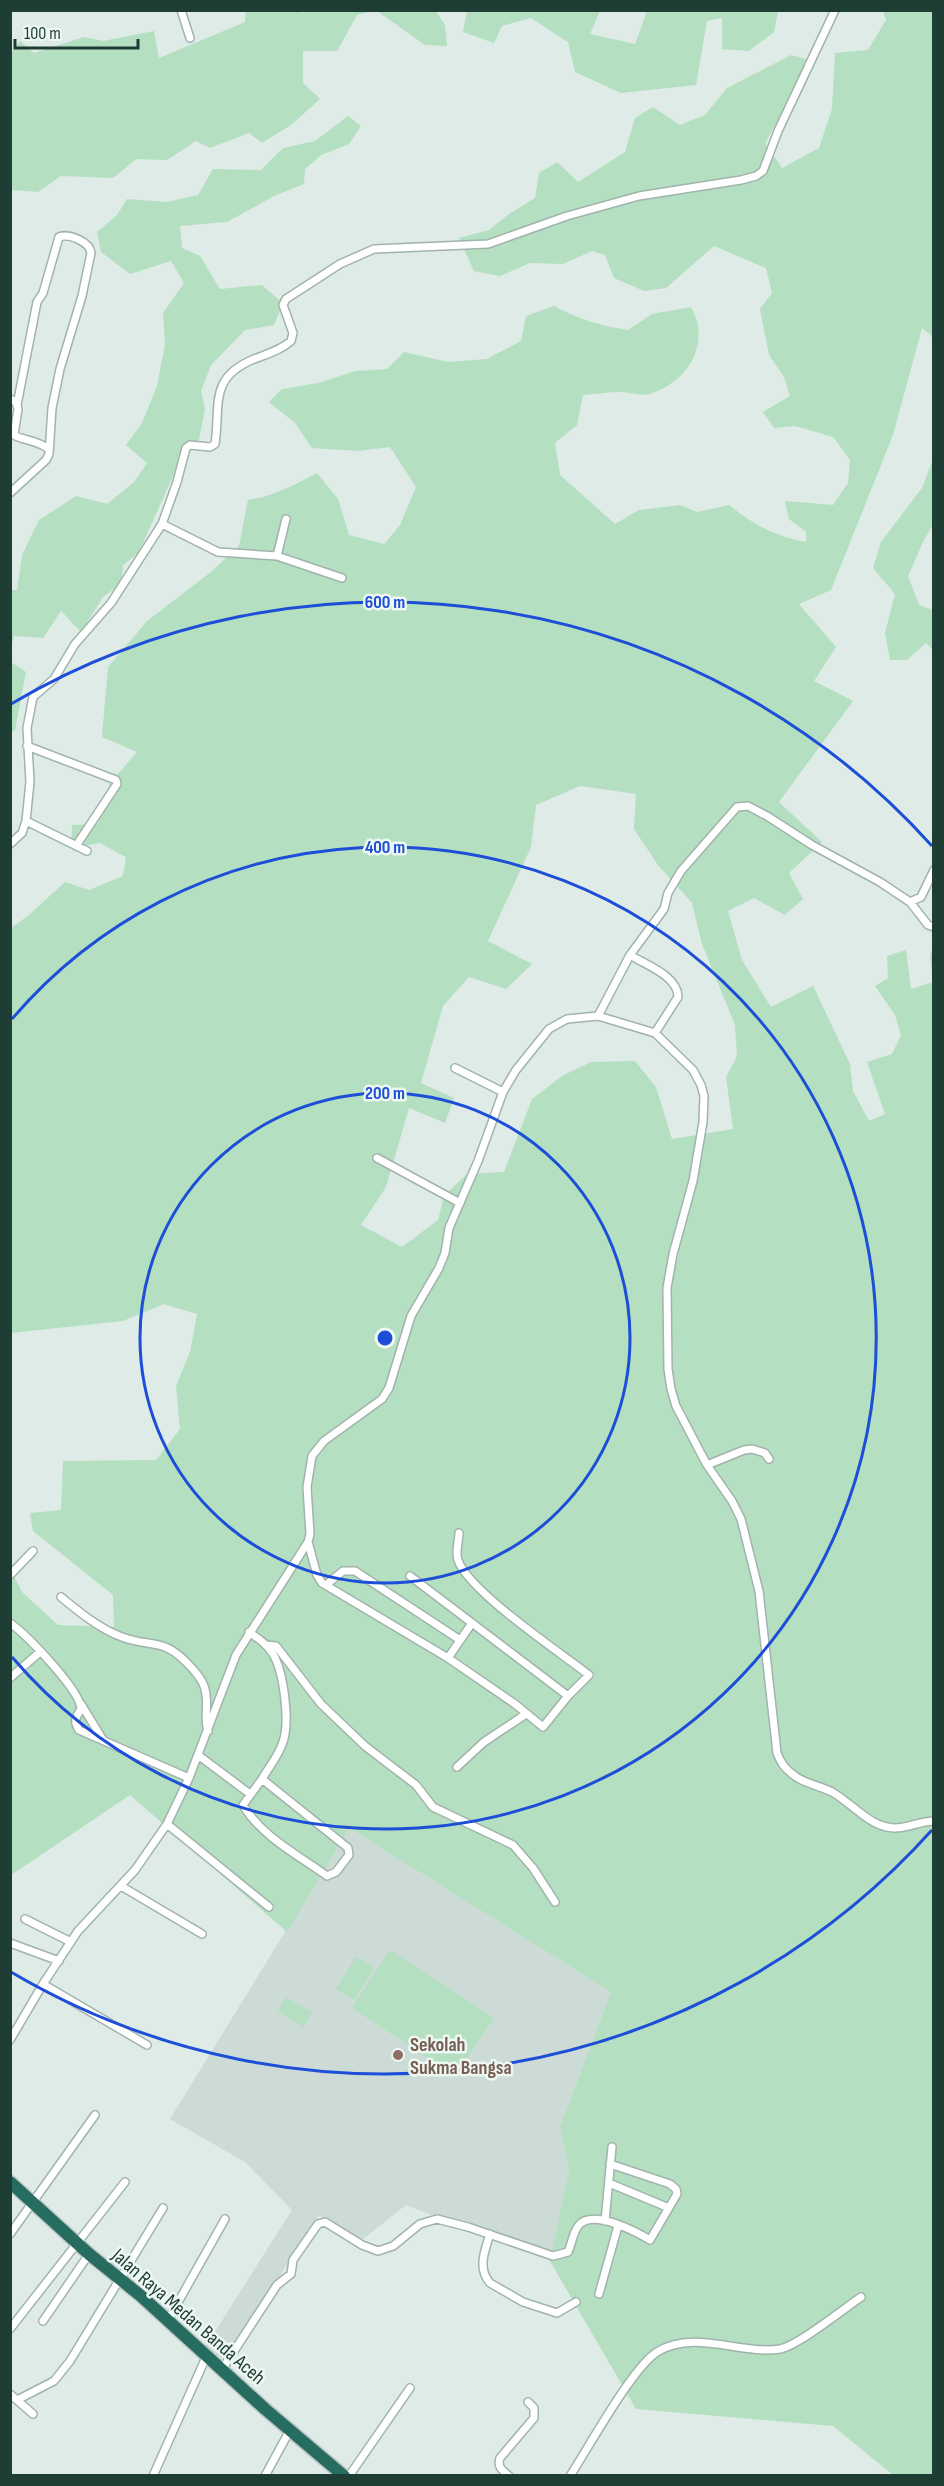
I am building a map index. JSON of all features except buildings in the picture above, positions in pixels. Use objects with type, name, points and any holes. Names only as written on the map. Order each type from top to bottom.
[{"type":"highway","name":"Jalan Raya Medan Banda Aceh","points":[[11,2185],[223,2368],[290,2430],[346,2475]]},
{"type":"street","points":[[181,10],[190,38]]},
{"type":"street","points":[[10,844],[22,833],[26,821],[30,782],[27,746],[28,717],[33,697],[54,679],[75,644],[111,603],[162,524],[187,446],[210,447],[215,444],[216,409],[224,381],[234,369],[284,347],[293,338],[283,306],[286,299],[340,264],[374,249],[488,244],[567,216],[639,196],[756,176],[763,171],[778,131],[835,10]]},
{"type":"street","points":[[10,493],[46,460],[49,449],[56,388],[82,296],[91,253],[91,248],[87,244],[66,236],[59,237],[43,293],[37,302],[17,405],[14,430],[17,438]]},
{"type":"street","points":[[10,399],[17,405]]},
{"type":"street","points":[[10,444],[17,438],[33,440],[49,449]]},
{"type":"street","points":[[277,556],[286,519]]},
{"type":"street","points":[[162,524],[218,552],[277,556],[342,578]]},
{"type":"street","points":[[27,746],[116,780],[117,784],[76,846]]},
{"type":"street","points":[[598,1016],[630,955],[664,909],[668,892],[681,871],[732,812],[743,805],[767,816],[880,882],[910,902],[928,925],[933,927]]},
{"type":"street","points":[[26,821],[87,851]]},
{"type":"street","points":[[910,902],[921,897],[933,870]]},
{"type":"street","points":[[630,955],[666,977],[675,984],[678,991],[678,997],[655,1033]]},
{"type":"street","points":[[10,2040],[71,1942],[89,1918],[121,1886],[167,1824],[189,1778],[236,1655],[308,1542],[310,1534],[307,1487],[312,1456],[324,1442],[382,1399],[389,1388],[411,1316],[439,1268],[445,1253],[449,1228],[484,1147],[503,1092],[516,1070],[549,1029],[567,1019],[598,1016],[655,1033],[693,1070],[701,1085],[704,1096],[703,1122],[693,1181],[671,1262],[667,1288],[668,1369],[676,1406],[707,1465],[732,1501],[741,1519],[759,1591],[777,1753],[782,1764],[791,1774],[807,1783],[828,1790],[873,1821],[886,1827],[900,1828],[933,1821]]},
{"type":"street","points":[[455,1068],[503,1092]]},
{"type":"street","points":[[377,1158],[460,1203]]},
{"type":"street","points":[[707,1465],[752,1449],[765,1453],[769,1459]]},
{"type":"street","points":[[308,1542],[317,1575],[326,1585],[448,1658],[515,1704],[543,1727],[568,1696],[589,1676],[493,1601],[471,1580],[457,1559],[459,1533]]},
{"type":"street","points":[[10,1575],[33,1551]]},
{"type":"street","points":[[326,1585],[343,1571],[355,1571],[460,1640]]},
{"type":"street","points":[[410,1576],[568,1696]]},
{"type":"street","points":[[61,1597],[94,1621],[123,1638],[165,1645],[178,1653],[195,1670],[204,1686],[207,1707],[205,1724],[208,1731]]},
{"type":"street","points":[[10,1623],[60,1673],[104,1742]]},
{"type":"street","points":[[448,1658],[472,1623]]},
{"type":"street","points":[[249,1632],[266,1645],[276,1663],[286,1713],[283,1743],[262,1779],[243,1805],[261,1828],[327,1876],[336,1872],[349,1855],[348,1848],[262,1779]]},
{"type":"street","points":[[266,1645],[276,1646],[335,1719],[364,1746],[416,1785],[433,1807],[513,1845],[533,1868],[555,1902]]},
{"type":"street","points":[[10,1678],[40,1652]]},
{"type":"street","points":[[81,1704],[81,1709],[75,1717],[75,1725],[79,1730],[189,1778]]},
{"type":"street","points":[[457,1767],[484,1742],[526,1714]]},
{"type":"street","points":[[198,1755],[250,1794]]},
{"type":"street","points":[[167,1824],[269,1907]]},
{"type":"street","points":[[121,1886],[202,1934]]},
{"type":"street","points":[[25,1919],[71,1942]]},
{"type":"street","points":[[10,1943],[59,1961]]},
{"type":"street","points":[[43,1984],[147,2045]]},
{"type":"street","points":[[10,2234],[95,2115]]},
{"type":"street","points":[[605,2221],[612,2147]]},
{"type":"street","points":[[223,2368],[277,2284],[291,2274],[293,2260],[318,2224],[325,2222],[362,2245],[378,2251],[393,2246],[420,2224],[437,2218],[553,2256],[568,2252],[576,2228],[584,2220],[605,2221],[650,2240],[677,2194],[676,2189],[670,2184],[610,2164]]},
{"type":"street","points":[[10,2329],[125,2182]]},
{"type":"street","points":[[609,2183],[669,2208]]},
{"type":"street","points":[[17,2400],[45,2387],[62,2372],[163,2208]]},
{"type":"street","points":[[168,2320],[225,2219]]},
{"type":"street","points":[[599,2294],[618,2226]]},
{"type":"street","points":[[490,2234],[481,2256],[490,2283],[523,2302],[557,2313],[576,2302]]},
{"type":"street","points":[[43,2321],[89,2254]]},
{"type":"street","points":[[570,2475],[631,2381],[650,2357],[658,2352],[676,2345],[696,2343],[779,2349],[797,2342],[861,2297]]},
{"type":"street","points":[[153,2475],[207,2354]]},
{"type":"street","points":[[346,2475],[410,2388]]},
{"type":"street","points":[[10,2394],[33,2414]]},
{"type":"street","points":[[509,2475],[500,2469],[498,2463],[534,2418],[534,2408],[528,2402]]},
{"type":"street","points":[[265,2475],[290,2430]]},
{"type":"shaded area","name":"Sekolah Sukma Bangsa","points":[[349,1828],[611,1992],[560,2127],[569,2169],[550,2261],[406,2205],[358,2243],[319,2215],[225,2361],[206,2346],[292,2210],[245,2162],[170,2119]]},
{"type":"green space","points":[[313,10],[373,11],[357,15],[337,51],[303,51],[303,83],[320,99],[291,125],[262,143],[249,133],[210,148],[196,141],[167,160],[136,159],[113,178],[61,176],[38,192],[11,190],[11,53],[20,41],[34,53],[84,37],[103,41],[154,31],[159,58],[245,22],[246,11],[301,11],[302,13]]},
{"type":"green space","points":[[377,11],[436,11],[445,25],[447,46],[425,45]]},
{"type":"green space","points":[[467,11],[600,11],[590,34],[635,44],[647,11],[778,11],[774,32],[749,51],[722,49],[722,18],[707,21],[696,85],[621,93],[575,72],[568,42],[531,18],[502,26],[494,43],[463,32]]},
{"type":"green space","points":[[883,11],[933,11],[933,337],[922,328],[893,435],[831,590],[799,604],[836,647],[814,681],[853,701],[779,802],[822,842],[789,873],[803,899],[785,915],[754,898],[728,911],[742,960],[771,1007],[813,986],[850,1064],[853,1091],[869,1121],[885,1114],[867,1062],[892,1054],[901,1035],[895,1015],[875,986],[888,978],[887,956],[906,950],[911,989],[933,982],[933,2475],[893,2475],[833,2426],[636,2409],[550,2261],[569,2169],[560,2127],[611,1992],[349,1828],[287,1932],[130,1795],[11,1875],[10,1568],[22,1592],[58,1625],[114,1627],[113,1595],[33,1531],[30,1513],[61,1510],[63,1461],[156,1460],[180,1429],[176,1386],[190,1352],[197,1314],[164,1304],[123,1321],[11,1333],[11,928],[65,882],[89,890],[123,876],[126,857],[100,843],[71,848],[72,825],[98,824],[110,783],[137,752],[102,737],[108,667],[147,621],[211,572],[239,546],[248,500],[275,493],[317,473],[338,499],[349,535],[384,544],[400,525],[416,487],[390,447],[358,451],[312,448],[295,423],[269,402],[282,389],[318,383],[356,371],[387,369],[404,352],[448,362],[487,359],[521,341],[526,316],[554,306],[590,321],[628,330],[652,314],[691,307],[697,321],[699,335],[697,348],[685,371],[663,389],[649,394],[621,392],[583,395],[577,425],[555,443],[560,475],[615,524],[639,510],[680,505],[697,512],[729,505],[765,529],[806,542],[806,532],[789,519],[785,501],[833,505],[848,483],[850,460],[833,437],[795,426],[774,428],[763,412],[790,396],[784,377],[769,355],[760,309],[772,293],[766,268],[714,246],[666,288],[644,291],[614,278],[605,255],[592,251],[563,264],[530,263],[500,276],[474,271],[459,238],[489,230],[535,198],[539,173],[557,162],[578,182],[625,152],[635,118],[653,107],[680,125],[705,115],[727,88],[791,55],[806,59],[801,80],[765,143],[782,168],[819,148],[832,109],[835,53],[868,50],[886,20]],"holes":[[[580,786],[636,794],[634,829],[658,865],[692,903],[702,944],[735,1025],[737,1056],[726,1077],[733,1129],[672,1139],[656,1087],[635,1061],[591,1062],[562,1076],[532,1099],[504,1172],[467,1174],[444,1196],[438,1220],[402,1247],[361,1225],[386,1187],[409,1108],[445,1123],[454,1098],[421,1083],[443,1006],[469,977],[506,989],[532,964],[488,941],[531,847],[536,805]]]},
{"type":"green space","points":[[348,116],[361,126],[349,144],[321,155],[305,169],[304,184],[274,196],[227,222],[180,226],[182,248],[200,256],[220,289],[262,285],[283,303],[274,325],[245,330],[211,365],[201,391],[205,409],[199,440],[186,447],[139,552],[123,565],[121,584],[103,597],[81,632],[61,611],[43,638],[14,636],[11,647],[11,590],[17,590],[22,555],[39,520],[76,496],[107,504],[134,482],[147,463],[126,445],[142,423],[157,386],[165,344],[163,313],[184,283],[171,261],[130,274],[101,252],[97,232],[117,215],[127,199],[167,202],[198,195],[213,169],[261,170],[283,148],[315,141]]},
{"type":"green space","points":[[933,459],[933,524],[908,576],[919,605],[933,610],[933,650],[926,643],[907,660],[890,660],[885,633],[895,594],[873,568],[881,542],[922,488]]},
{"type":"green space","points":[[11,662],[26,672],[13,732],[10,729]]},
{"type":"green space","points":[[933,947],[933,982],[930,956]]},
{"type":"green space","points":[[390,1950],[494,2018],[455,2076],[352,2008]]},
{"type":"green space","points":[[356,1957],[374,1968],[354,2000],[336,1989]]},
{"type":"green space","points":[[286,1997],[312,2012],[303,2027],[278,2011]]},
{"type":"place","name":"Sekolah Sukma Bangsa","points":[[398,2055]]}]
